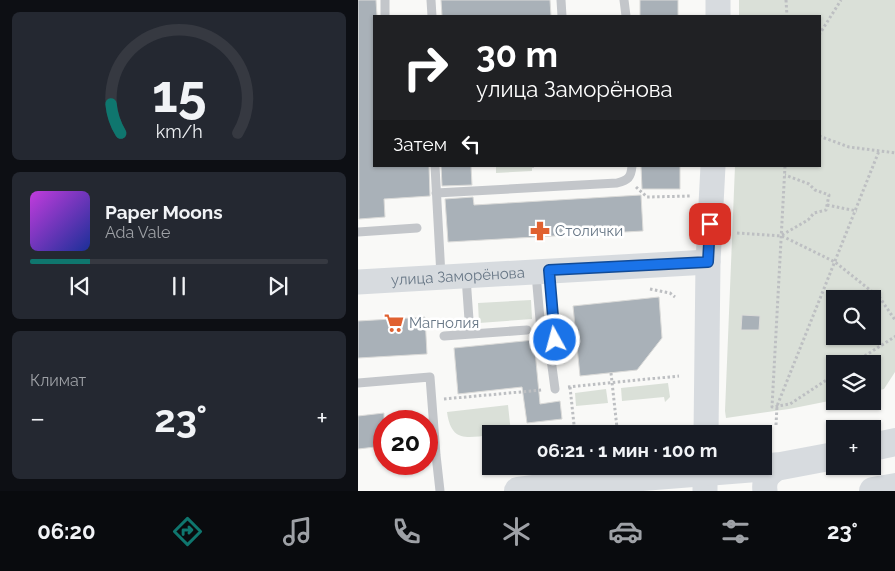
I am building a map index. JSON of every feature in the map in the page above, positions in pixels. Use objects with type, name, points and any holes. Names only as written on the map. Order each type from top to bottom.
[{"type":"main road","points":[[881,445],[896,442]]},
{"type":"main road","points":[[518,491],[605,480],[705,476],[781,466],[826,458]]},
{"type":"main road","points":[[873,491],[896,487]]},
{"type":"street","points":[[718,0],[718,15]]},
{"type":"street","points":[[706,425],[708,262],[713,167]]},
{"type":"street","name":"улица Заморёнова","points":[[358,282],[708,262]]},
{"type":"street","points":[[765,491],[764,484],[767,476],[781,466]]},
{"type":"lane","points":[[384,0],[386,15]]},
{"type":"lane","points":[[431,0],[432,15]]},
{"type":"lane","points":[[561,0],[562,15]]},
{"type":"lane","points":[[624,0],[626,15]]},
{"type":"lane","points":[[435,167],[441,277]]},
{"type":"lane","points":[[436,193],[617,183],[628,180],[632,174],[632,167]]},
{"type":"lane","points":[[358,232],[417,228]]},
{"type":"lane","points":[[542,270],[555,340],[562,348],[569,350]]},
{"type":"lane","points":[[542,270],[542,342],[551,359],[554,389]]},
{"type":"lane","points":[[466,275],[470,334]]},
{"type":"lane","points":[[444,336],[527,330]]},
{"type":"lane","points":[[358,383],[430,377],[440,491]]},
{"type":"path","points":[[786,0],[786,15]]},
{"type":"path","points":[[821,32],[841,0]]},
{"type":"path","points":[[821,137],[850,147],[896,153]]},
{"type":"path","points":[[776,426],[777,406],[879,151]]},
{"type":"path","points":[[785,167],[772,407],[790,404],[826,380]]},
{"type":"path","points":[[782,236],[808,220],[814,213],[826,210],[829,195],[814,190],[809,184],[785,175]]},
{"type":"path","points":[[628,180],[648,197],[692,196]]},
{"type":"path","points":[[827,204],[856,211]]},
{"type":"path","points":[[737,233],[782,236],[835,262],[880,298],[895,319]]},
{"type":"path","points":[[866,355],[896,336]]},
{"type":"path","points":[[611,373],[616,425]]},
{"type":"path","points":[[570,387],[573,425]]},
{"type":"shaded area","points":[[739,0],[895,0],[895,372],[884,389],[881,390],[881,355],[826,355],[826,402],[726,418],[735,167],[821,167],[821,15],[739,15]]},
{"type":"shaded area","points":[[496,167],[532,167],[532,171],[496,173]]},
{"type":"shaded area","points":[[531,300],[532,319],[479,323],[478,303]]},
{"type":"shaded area","points":[[668,383],[670,397],[665,402],[664,397],[622,401],[621,388]]},
{"type":"shaded area","points":[[606,389],[608,403],[576,406],[575,393]]},
{"type":"shaded area","points":[[508,405],[510,425],[482,425],[482,436],[461,436],[452,429],[447,412]]},
{"type":"building","points":[[358,0],[376,0],[377,15],[373,15],[373,167],[429,167],[430,196],[384,199],[385,217],[359,219]]},
{"type":"building","points":[[441,0],[550,0],[551,15],[442,15]]},
{"type":"building","points":[[640,0],[678,0],[678,15],[640,15]]},
{"type":"building","points":[[441,167],[471,167],[472,185],[442,186]]},
{"type":"building","points":[[641,167],[680,167],[680,189],[642,189]]},
{"type":"building","points":[[641,195],[643,231],[448,242],[445,199],[473,197],[474,205]]},
{"type":"building","points":[[659,297],[662,338],[637,370],[580,376],[573,306]]},
{"type":"building","points":[[742,315],[760,316],[759,330],[741,330]]},
{"type":"building","points":[[425,317],[427,354],[358,358],[358,321]]},
{"type":"building","points":[[534,340],[540,404],[560,401],[562,419],[527,423],[522,387],[458,394],[454,348]]},
{"type":"building","points":[[373,414],[373,447],[358,449],[358,416]]},
{"type":"place","name":"Столички","points":[[540,231]]},
{"type":"place","name":"Магнолия","points":[[394,323]]},
{"type":"route","points":[[555,340],[549,270],[708,262],[710,224]]}]
